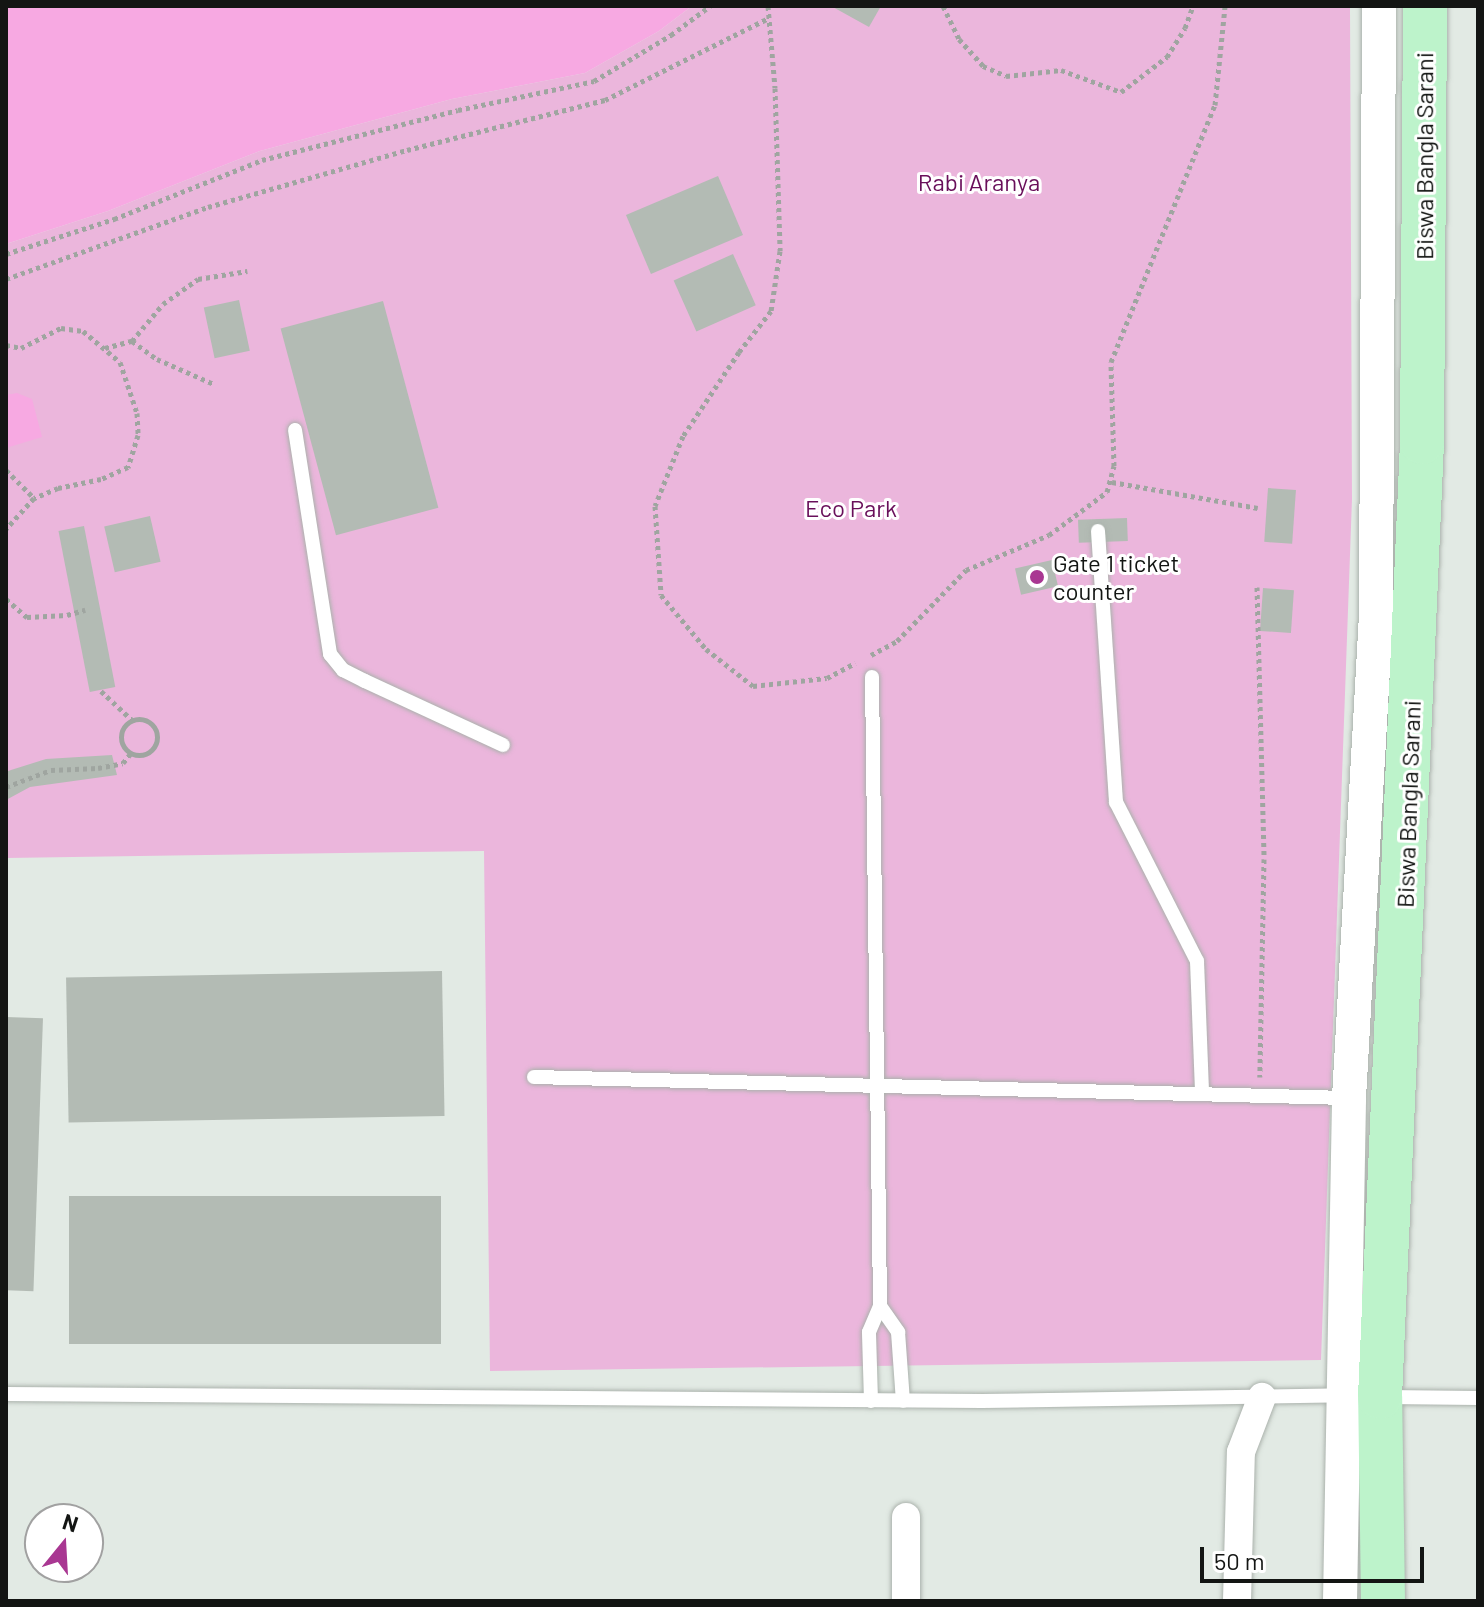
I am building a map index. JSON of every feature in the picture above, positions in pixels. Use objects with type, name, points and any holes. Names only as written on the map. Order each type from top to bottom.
[{"type":"main road","name":"Biswa Bangla Sarani","points":[[1383,1601],[1362,1396],[1422,442],[1425,6]]},
{"type":"street","points":[[1340,1601],[1362,1396],[1349,1098],[1376,610],[1379,6]]},
{"type":"street","points":[[1237,1601],[1241,1452],[1262,1397]]},
{"type":"street","points":[[906,1517],[906,1601]]},
{"type":"lane","points":[[295,430],[330,654],[343,670],[503,745]]},
{"type":"lane","points":[[1098,531],[1116,802],[1197,961],[1202,1092]]},
{"type":"lane","points":[[871,1401],[869,1332],[880,1306],[872,677]]},
{"type":"lane","points":[[534,1077],[1349,1098]]},
{"type":"lane","points":[[880,1306],[898,1332],[903,1401]]},
{"type":"lane","points":[[6,1394],[871,1401],[1362,1396],[1478,1398]]},
{"type":"path","points":[[6,254],[114,219],[262,160],[458,110],[594,81],[671,35],[710,6]]},
{"type":"path","points":[[768,6],[775,88],[780,251],[771,311],[739,352],[683,436],[655,506],[661,595],[706,649],[753,686],[827,678],[897,641],[966,570],[1049,535],[1107,492],[1112,482],[1111,362],[1215,105],[1225,6]]},
{"type":"path","points":[[943,6],[959,39],[983,66],[1006,76],[1061,70],[1121,92],[1167,57],[1185,28],[1193,6]]},
{"type":"path","points":[[6,279],[208,207],[407,150],[605,100],[767,19]]},
{"type":"path","points":[[104,348],[132,341],[163,304],[198,279],[247,271]]},
{"type":"path","points":[[6,345],[21,348],[61,328],[83,331],[120,362],[137,413],[138,435],[128,467],[101,479],[58,488],[34,498],[6,529]]},
{"type":"path","points":[[132,341],[157,359],[214,384]]},
{"type":"path","points":[[8,471],[34,498]]},
{"type":"path","points":[[1112,482],[1258,508]]},
{"type":"path","points":[[1257,587],[1264,859],[1260,1094]]},
{"type":"path","points":[[6,599],[27,617],[67,615],[85,610]]},
{"type":"path","points":[[101,691],[132,720],[148,721],[158,734],[153,749],[139,756],[124,748],[121,732],[132,720]]},
{"type":"path","points":[[6,787],[51,770],[98,768],[123,763],[131,753]]},
{"type":"green space","name":"Eco Park","points":[[692,6],[1350,6],[1352,499],[1321,1360],[490,1371],[484,851],[6,858],[6,244],[108,211],[260,151],[452,99],[585,73],[659,31]]},
{"type":"shaded area","points":[[6,6],[692,6],[659,31],[585,73],[452,99],[260,151],[108,211],[6,244]]},
{"type":"shaded area","points":[[17,393],[32,399],[42,437],[6,448],[6,395]]},
{"type":"building","points":[[831,6],[881,6],[869,27]]},
{"type":"building","points":[[718,176],[743,235],[651,274],[626,215]]},
{"type":"building","points":[[733,254],[756,305],[696,332],[674,280]]},
{"type":"building","points":[[239,300],[250,351],[215,358],[204,307]]},
{"type":"building","points":[[383,301],[438,508],[336,535],[281,328]]},
{"type":"building","points":[[1268,488],[1296,490],[1292,544],[1264,542]]},
{"type":"building","points":[[150,516],[161,562],[115,572],[104,527]]},
{"type":"building","points":[[1127,518],[1128,541],[1079,543],[1078,520]]},
{"type":"building","points":[[84,526],[115,687],[90,692],[58,531]]},
{"type":"building","name":"Gate 1 ticket counter","points":[[1052,560],[1058,586],[1021,595],[1015,569]]},
{"type":"building","points":[[1263,588],[1294,590],[1291,633],[1260,631]]},
{"type":"building","points":[[112,755],[117,775],[30,787],[6,800],[6,772],[46,759]]},
{"type":"building","points":[[442,971],[445,1116],[69,1123],[66,978]]},
{"type":"building","points":[[6,1017],[43,1018],[33,1291],[6,1290]]},
{"type":"building","points":[[69,1196],[441,1196],[441,1344],[69,1344]]},
{"type":"place","name":"Gate 1 ticket counter","points":[[1037,577]]},
{"type":"park label","name":"Rabi Aranya","points":[[979,182]]}]
